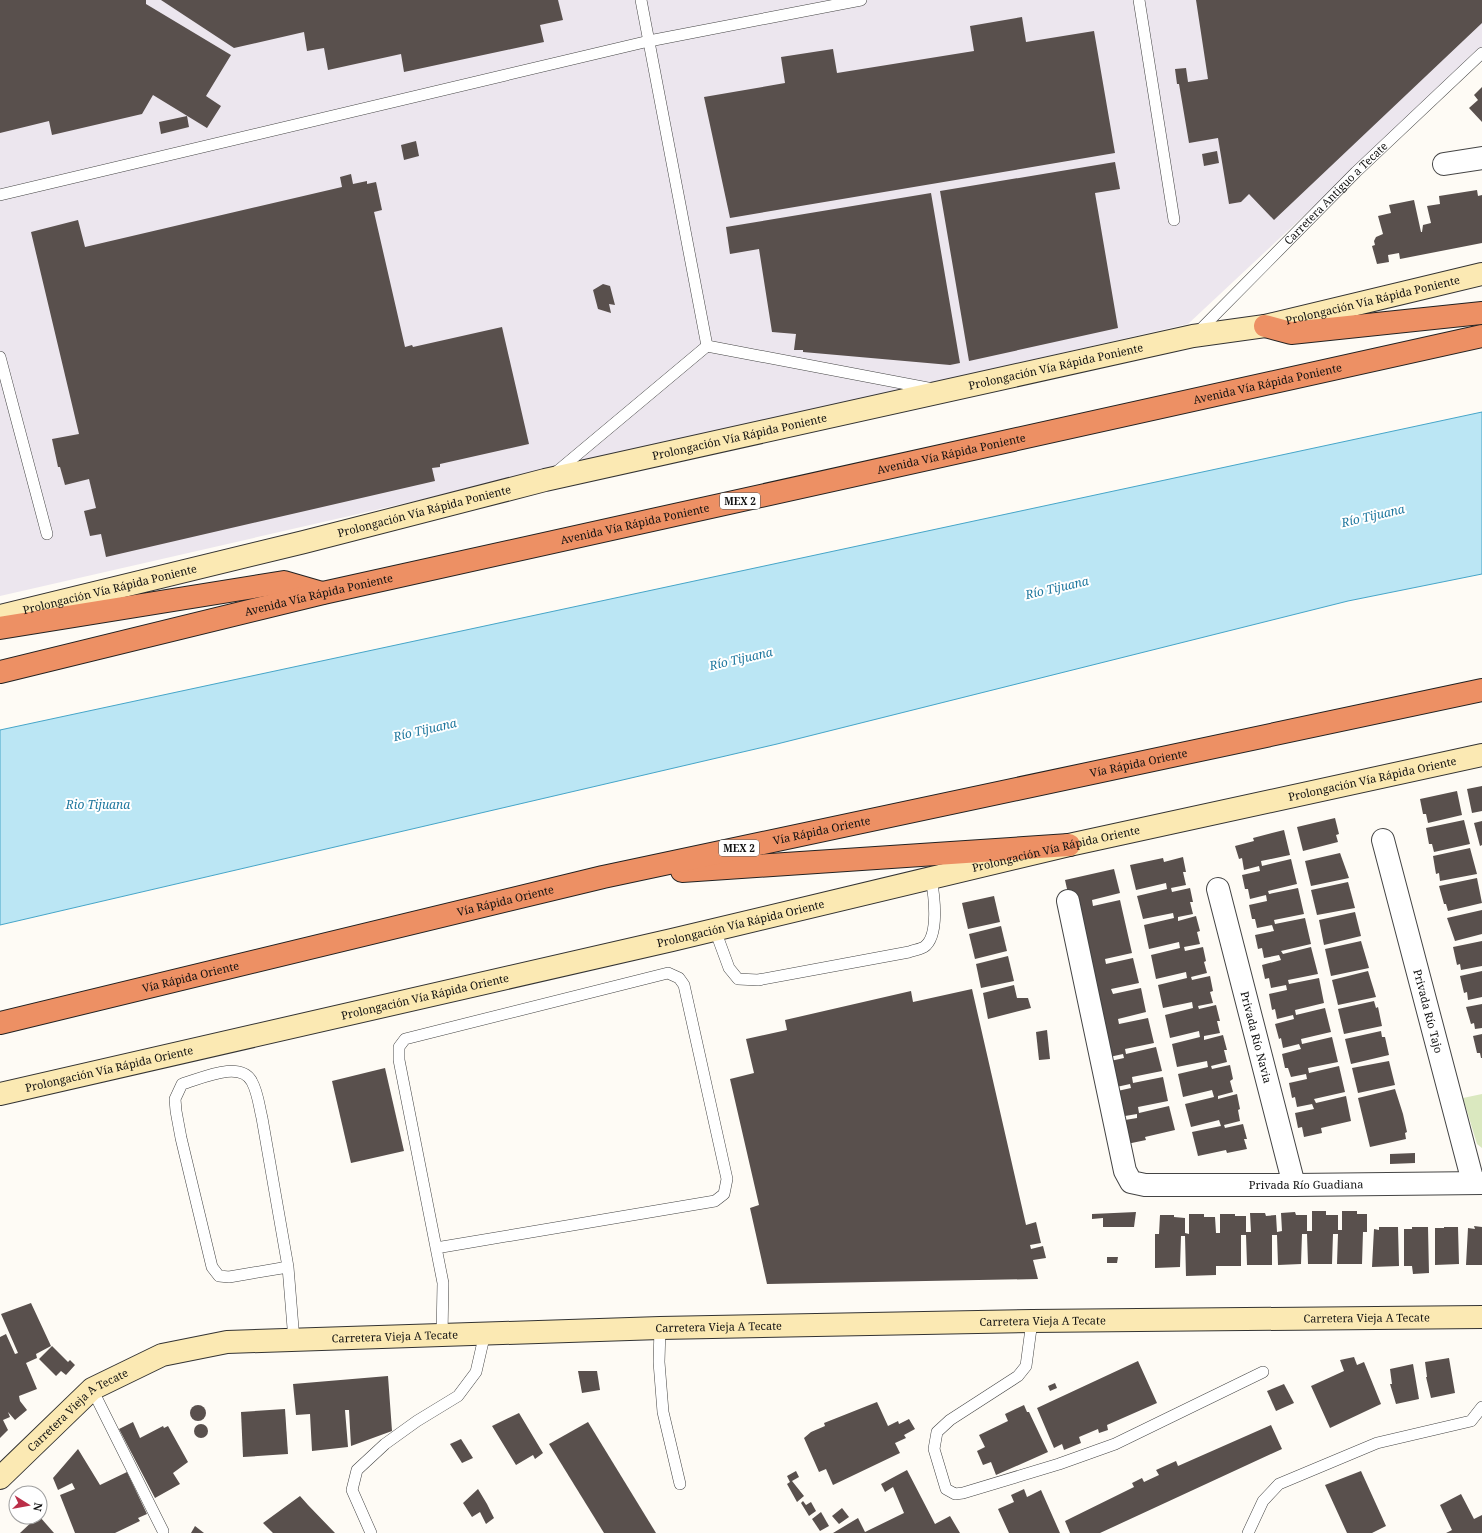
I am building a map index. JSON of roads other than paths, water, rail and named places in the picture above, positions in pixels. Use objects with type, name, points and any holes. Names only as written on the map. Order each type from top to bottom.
[{"type":"highway","points":[[1265,326],[1291,333],[1482,313]]},
{"type":"highway","name":"Avenida Vía Rápida Poniente","points":[[0,672],[323,593],[1482,336]]},
{"type":"highway","points":[[0,628],[284,582],[323,593]]},
{"type":"highway","name":"Vía Rápida Oriente","points":[[0,1023],[604,877],[1482,690]]},
{"type":"highway","points":[[604,877],[1069,845]]},
{"type":"main road","name":"Prolongación Vía Rápida Poniente","points":[[0,616],[296,544],[545,480],[949,392],[1193,336],[1265,326],[1482,274]]},
{"type":"main road","name":"Prolongación Vía Rápida Oriente","points":[[0,1094],[715,930],[1069,845],[1482,755]]},
{"type":"main road","name":"Carretera Vieja A Tecate","points":[[0,1478],[92,1389],[162,1355],[227,1342],[660,1328],[1032,1321],[1482,1317]]},
{"type":"street","points":[[1444,164],[1482,158]]},
{"type":"street","name":"Privada Río Tajo","points":[[1383,840],[1477,1182]]},
{"type":"street","name":"Privada Río Navia","points":[[1218,889],[1294,1185]]},
{"type":"street","name":"Privada Río Guadiana","points":[[1068,901],[1125,1172],[1131,1182],[1145,1185],[1294,1185],[1477,1182]]},
{"type":"lane","points":[[641,0],[707,346]]},
{"type":"lane","points":[[0,196],[649,41],[861,0]]},
{"type":"lane","points":[[1139,0],[1174,220]]},
{"type":"lane","name":"Carretera Antiguo a Tecate","points":[[1193,336],[1356,172],[1482,53]]},
{"type":"lane","points":[[707,346],[949,392]]},
{"type":"lane","points":[[545,480],[707,346]]},
{"type":"lane","points":[[0,357],[47,534]]},
{"type":"lane","points":[[715,930],[729,968],[738,979],[758,980],[909,952],[925,947],[933,934],[934,897],[931,878]]},
{"type":"lane","points":[[436,1248],[715,1201],[724,1194],[727,1180],[684,985],[679,978],[668,973],[405,1039],[399,1047],[399,1060],[436,1248],[443,1283],[442,1335]]},
{"type":"lane","points":[[288,1267],[229,1277],[219,1276],[212,1267],[184,1153],[176,1111],[175,1099],[182,1084],[231,1070],[245,1073],[252,1080],[257,1094],[262,1118],[288,1267],[294,1340]]},
{"type":"lane","points":[[1032,1321],[1026,1366],[1018,1376],[950,1420],[938,1432],[934,1448],[946,1489],[956,1494],[1059,1464],[1115,1444],[1263,1372]]},
{"type":"lane","points":[[660,1328],[659,1362],[663,1412],[680,1484]]},
{"type":"lane","points":[[371,1533],[352,1490],[357,1470],[385,1444],[417,1420],[458,1396],[476,1372],[485,1333]]},
{"type":"lane","points":[[92,1389],[163,1531]]},
{"type":"lane","points":[[1470,1421],[1482,1407]]},
{"type":"lane","points":[[1248,1533],[1263,1501],[1279,1484],[1377,1443],[1482,1419]]},
{"type":"water","name":"Rio Tijuana","points":[[1482,412],[1482,574],[1348,601],[777,744],[0,925],[0,730]]},
{"type":"water label","name":"Río Tijuana","points":[[1373,516]]},
{"type":"water label","name":"Río Tijuana","points":[[1057,588]]},
{"type":"water label","name":"Río Tijuana","points":[[741,659]]},
{"type":"water label","name":"Río Tijuana","points":[[425,730]]}]
